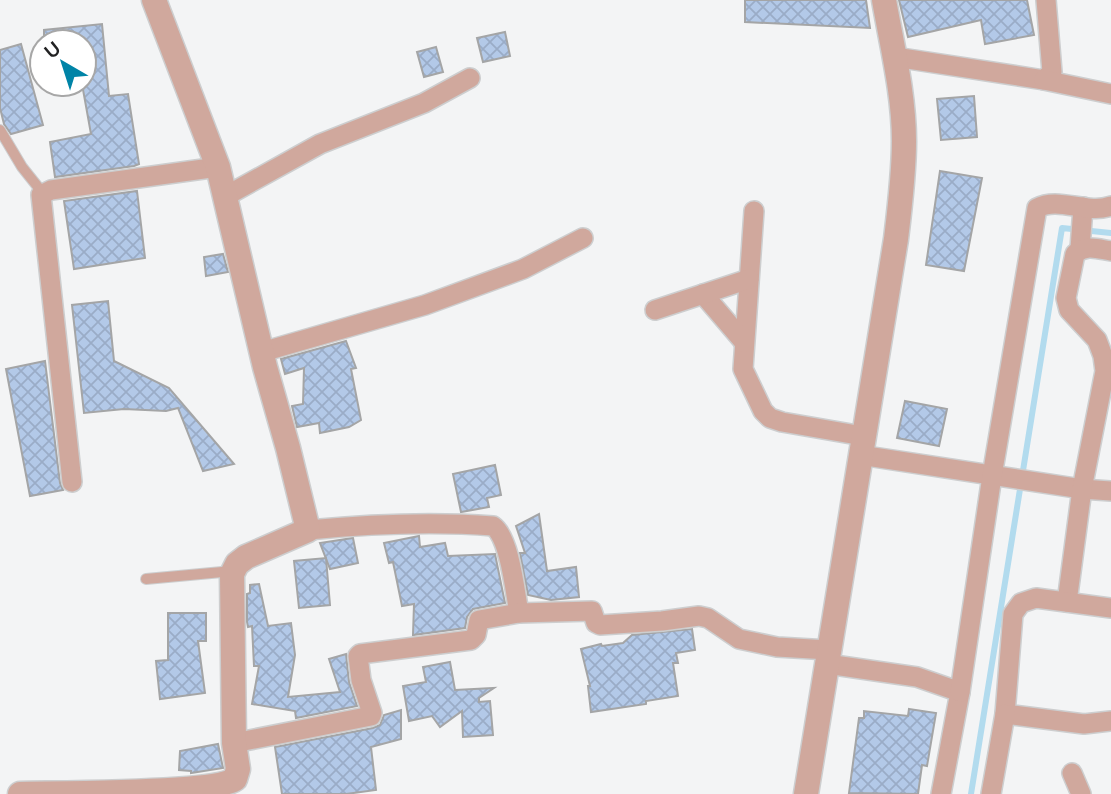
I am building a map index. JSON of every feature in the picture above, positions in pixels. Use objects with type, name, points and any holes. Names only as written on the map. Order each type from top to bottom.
[{"type":"street","points":[[154,0],[218,167],[308,530]]},
{"type":"street","points":[[806,794],[896,239],[904,172],[904,138],[895,57],[884,0]]},
{"type":"street","points":[[1045,80],[1052,72],[1046,0]]},
{"type":"street","points":[[895,57],[1045,80],[1111,94]]},
{"type":"street","points":[[226,197],[320,145],[424,103],[470,78]]},
{"type":"street","points":[[72,482],[42,192],[218,167]]},
{"type":"street","points":[[941,794],[1000,477],[1037,208],[1044,204],[1083,211],[1111,206]]},
{"type":"street","points":[[754,211],[743,369],[763,411],[770,418],[862,445],[1000,477],[1111,491]]},
{"type":"street","points":[[1067,602],[1082,489],[1108,372],[1097,340],[1069,310],[1066,298],[1075,254],[1080,244],[1083,211]]},
{"type":"street","points":[[262,352],[425,305],[523,269],[583,238]]},
{"type":"street","points":[[1080,244],[1111,251]]},
{"type":"street","points":[[655,310],[748,279]]},
{"type":"street","points":[[703,294],[744,342]]},
{"type":"street","points":[[1092,438],[1111,421]]},
{"type":"street","points":[[20,794],[195,789],[226,784],[235,779],[238,769],[234,743],[233,571],[246,557],[308,530],[378,523],[493,526],[500,534],[505,548],[519,613]]},
{"type":"street","points":[[991,794],[1004,714],[1013,614],[1021,603],[1036,598],[1111,608]]},
{"type":"street","points":[[234,743],[371,716],[358,665],[360,654],[471,640],[476,635],[479,620],[519,613],[592,611],[600,625],[699,616],[708,618],[739,639],[917,677],[960,692]]},
{"type":"street","points":[[1004,714],[1084,724],[1111,721]]},
{"type":"street","points":[[1072,773],[1081,794]]},
{"type":"lane","points":[[0,130],[22,167],[42,192]]},
{"type":"lane","points":[[146,579],[233,571]]},
{"type":"building","points":[[745,0],[866,0],[870,28],[745,22]]},
{"type":"building","points":[[899,0],[1027,0],[1034,35],[985,44],[981,20],[908,37]]},
{"type":"building","points":[[102,24],[109,96],[128,94],[139,164],[55,177],[50,142],[91,134],[85,98],[98,98],[98,28],[63,28]]},
{"type":"building","points":[[505,32],[510,56],[483,62],[477,38]]},
{"type":"building","points":[[21,44],[28,70],[28,98],[36,98],[43,125],[11,134],[4,124],[0,108],[0,50]]},
{"type":"building","points":[[436,47],[443,72],[424,77],[417,52]]},
{"type":"building","points":[[974,96],[977,137],[941,140],[937,99]]},
{"type":"building","points":[[940,171],[982,178],[964,271],[926,265]]},
{"type":"building","points":[[137,191],[145,258],[74,269],[64,201]]},
{"type":"building","points":[[223,254],[228,272],[206,276],[204,257]]},
{"type":"building","points":[[108,301],[114,361],[169,388],[234,464],[203,471],[178,408],[166,411],[124,409],[84,413],[72,305]]},
{"type":"building","points":[[346,341],[356,368],[351,369],[361,420],[349,427],[320,433],[319,423],[297,427],[292,406],[303,404],[304,368],[285,374],[281,359]]},
{"type":"building","points":[[45,361],[63,490],[30,496],[6,369]]},
{"type":"building","points":[[905,401],[947,409],[939,446],[897,438]]},
{"type":"building","points":[[495,465],[501,495],[487,498],[489,507],[461,512],[453,474]]},
{"type":"building","points":[[539,514],[547,571],[576,567],[579,597],[551,600],[528,595],[520,553],[525,553],[516,526]]},
{"type":"building","points":[[419,536],[420,547],[445,543],[448,556],[495,554],[505,603],[473,609],[467,617],[465,628],[413,635],[414,604],[402,606],[393,562],[389,563],[384,543]]},
{"type":"building","points":[[353,538],[358,563],[330,569],[320,543]]},
{"type":"building","points":[[326,558],[330,605],[299,608],[294,561]]},
{"type":"building","points":[[259,584],[268,626],[291,623],[295,655],[288,697],[340,692],[329,659],[346,654],[349,682],[357,706],[296,718],[295,711],[252,704],[259,666],[254,666],[252,626],[248,627],[247,622],[247,594],[250,593],[250,585]]},
{"type":"building","points":[[168,613],[206,613],[206,641],[198,641],[205,693],[160,699],[156,661],[168,660]]},
{"type":"building","points":[[692,629],[695,650],[676,653],[678,663],[673,663],[678,696],[591,712],[590,686],[581,649],[601,644],[623,643],[632,635]]},
{"type":"building","points":[[450,662],[455,690],[494,688],[479,698],[479,702],[490,701],[493,735],[463,737],[462,711],[440,727],[432,716],[409,721],[403,686],[426,682],[423,667]]},
{"type":"building","points":[[909,709],[936,713],[927,766],[922,765],[918,794],[849,793],[859,718],[864,718],[864,711],[908,716]]},
{"type":"building","points":[[401,710],[401,739],[371,747],[376,790],[346,794],[282,794],[275,747],[373,728],[380,725],[384,715]]},
{"type":"building","points":[[218,744],[223,768],[191,773],[179,770],[180,751]]},
{"type":"waterway","points":[[971,794],[1062,228],[1111,233]]}]
